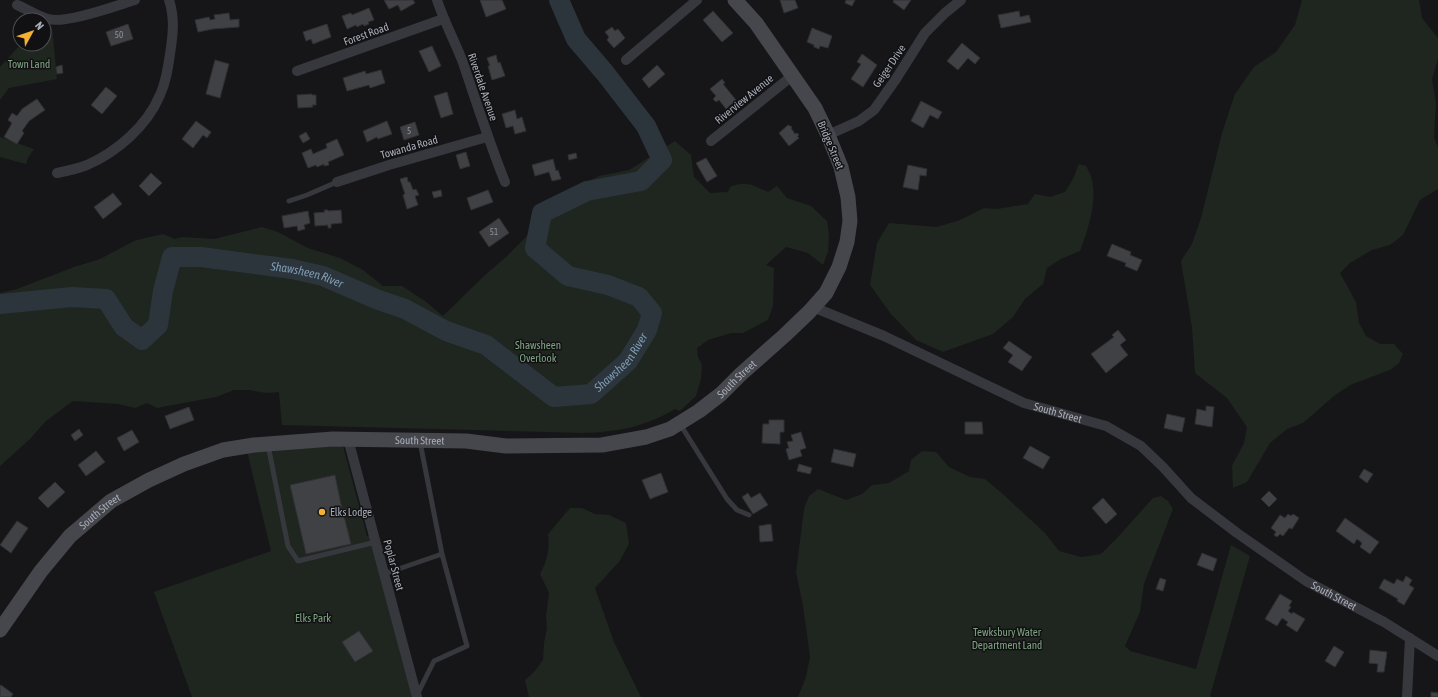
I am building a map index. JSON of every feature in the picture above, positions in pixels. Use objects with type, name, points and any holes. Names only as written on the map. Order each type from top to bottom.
[{"type":"street","points":[[17,5],[48,19],[58,20],[86,14],[135,0]]},
{"type":"street","points":[[58,174],[88,164],[107,154],[129,137],[150,113],[161,95],[168,71],[173,27],[173,17],[169,0]]},
{"type":"street","name":"Riverdale Avenue","points":[[437,0],[443,19],[461,58],[487,137],[504,182]]},
{"type":"street","points":[[626,60],[697,0]]},
{"type":"street","name":"Bridge Street","points":[[735,0],[756,23],[815,108],[841,167],[848,197],[850,221],[847,242],[839,267],[826,293],[813,308]]},
{"type":"street","name":"Geiger Drive","points":[[828,135],[859,121],[874,110],[896,79],[924,33],[961,0]]},
{"type":"street","name":"Forest Road","points":[[297,71],[443,19]]},
{"type":"street","name":"Riverview Avenue","points":[[711,141],[792,76]]},
{"type":"street","name":"Towanda Road","points":[[337,182],[389,165],[487,137]]},
{"type":"street","name":"South Street","points":[[0,630],[41,571],[70,536],[111,501],[149,480],[184,464],[223,450],[268,444],[348,439],[419,439],[466,441],[506,446],[602,445],[646,437],[670,429],[699,411],[721,394],[813,308],[884,336],[1024,403],[1106,426],[1141,446],[1163,467],[1191,498],[1237,533],[1306,581],[1355,606],[1438,656]]},
{"type":"street","name":"Poplar Street","points":[[348,439],[417,696]]},
{"type":"street","points":[[1407,697],[1410,638]]},
{"type":"lane","points":[[289,201],[337,182]]},
{"type":"lane","points":[[680,423],[727,499],[737,510],[749,515]]},
{"type":"lane","points":[[417,696],[434,661],[467,646],[442,554],[419,439]]},
{"type":"lane","points":[[268,444],[288,546],[298,561],[376,542]]},
{"type":"lane","points":[[384,574],[442,554]]},
{"type":"green space","points":[[1302,0],[1419,0],[1422,18],[1438,38],[1438,59],[1432,79],[1436,103],[1434,137],[1438,148],[1438,189],[1420,200],[1403,235],[1390,245],[1372,250],[1350,263],[1340,273],[1356,302],[1359,323],[1366,336],[1380,344],[1394,344],[1403,354],[1399,363],[1390,370],[1350,385],[1334,396],[1303,423],[1287,429],[1270,443],[1247,482],[1233,488],[1232,466],[1244,443],[1247,427],[1227,398],[1195,373],[1192,327],[1181,261],[1192,244],[1201,218],[1222,133],[1235,94],[1254,67],[1276,52],[1295,25]]},
{"type":"green space","name":"Town Land","points":[[52,27],[57,79],[9,88],[0,100],[0,67],[14,52],[52,52]]},
{"type":"green space","points":[[0,137],[34,149],[26,164],[0,157]]},
{"type":"green space","name":"Shawsheen Overlook","points":[[675,141],[691,155],[694,177],[710,193],[728,192],[730,187],[741,184],[753,185],[768,192],[777,186],[787,198],[811,206],[827,221],[829,235],[828,252],[823,265],[808,253],[786,247],[766,265],[774,268],[773,306],[768,320],[743,333],[731,333],[708,340],[697,348],[698,357],[702,365],[701,379],[696,396],[680,411],[675,409],[653,420],[619,430],[583,433],[282,425],[279,392],[266,393],[249,390],[234,390],[216,397],[157,408],[147,403],[135,408],[118,404],[73,401],[46,421],[30,439],[0,466],[0,293],[17,289],[74,267],[100,259],[134,241],[145,238],[163,234],[175,239],[182,237],[214,239],[262,227],[278,232],[308,248],[340,258],[363,270],[383,286],[402,286],[425,301],[443,316],[529,234],[552,199],[599,176],[629,170]]},
{"type":"green space","points":[[1079,164],[1086,166],[1092,180],[1093,189],[1093,207],[1089,225],[1080,251],[1061,259],[1047,268],[1043,284],[1025,299],[1013,317],[993,334],[943,352],[916,340],[891,314],[870,285],[877,243],[889,223],[937,227],[960,220],[984,208],[997,209],[1028,204],[1035,194],[1050,197],[1065,192],[1073,179]]},
{"type":"green space","name":"Elks Park","points":[[343,446],[367,536],[374,535],[415,697],[192,697],[154,592],[271,551],[247,451]]},
{"type":"green space","name":"Tewksbury Water Department Land","points":[[922,451],[936,452],[949,467],[970,477],[985,479],[1045,533],[1059,551],[1081,557],[1101,554],[1153,498],[1161,496],[1168,501],[1173,509],[1144,584],[1140,612],[1125,646],[1130,651],[1196,669],[1231,545],[1250,556],[1210,696],[1212,697],[798,697],[806,677],[810,657],[803,606],[796,572],[804,509],[809,496],[818,489],[846,500],[862,494],[872,485],[889,483],[909,471],[911,460]]},
{"type":"green space","points":[[570,508],[582,508],[595,514],[609,515],[626,523],[629,544],[619,562],[595,588],[614,642],[641,697],[529,697],[525,680],[534,672],[543,660],[547,628],[546,616],[549,593],[540,574],[549,545],[548,534]]},
{"type":"building","points":[[384,0],[413,0],[415,3],[401,11],[398,5],[389,9]]},
{"type":"building","points":[[480,0],[502,0],[506,9],[486,17]]},
{"type":"building","points":[[780,0],[795,0],[798,8],[784,13]]},
{"type":"building","points":[[846,0],[855,0],[852,6],[845,3]]},
{"type":"building","points":[[894,0],[911,0],[904,10],[893,2]]},
{"type":"building","points":[[369,8],[374,20],[368,22],[369,24],[364,26],[363,24],[357,27],[356,25],[347,29],[342,16],[351,13],[352,15]]},
{"type":"building","points":[[713,11],[733,33],[722,42],[703,20]]},
{"type":"building","points":[[1019,11],[1020,17],[1029,15],[1031,22],[1001,28],[998,15]]},
{"type":"building","points":[[229,13],[230,20],[239,19],[239,27],[198,32],[195,20],[209,17],[210,20],[215,19],[214,15]]},
{"type":"building","points":[[128,24],[133,39],[111,46],[106,32]]},
{"type":"building","points":[[327,24],[331,37],[313,44],[311,39],[306,41],[303,32]]},
{"type":"building","points":[[612,27],[615,31],[618,29],[625,38],[614,48],[607,40],[609,37],[605,32]]},
{"type":"building","points":[[812,28],[832,36],[828,48],[820,46],[819,49],[807,42]]},
{"type":"building","points":[[962,43],[980,58],[975,64],[968,58],[958,70],[947,61]]},
{"type":"building","points":[[432,46],[441,66],[429,72],[419,51]]},
{"type":"building","points":[[862,54],[877,65],[863,87],[851,79],[861,64],[857,62]]},
{"type":"building","points":[[496,55],[498,63],[500,62],[505,76],[492,80],[487,58]]},
{"type":"building","points":[[215,60],[229,64],[220,98],[206,94]]},
{"type":"building","points":[[62,65],[63,73],[57,74],[56,67]]},
{"type":"building","points":[[657,65],[665,74],[649,88],[642,79]]},
{"type":"building","points":[[381,70],[385,83],[370,88],[369,85],[347,91],[343,78],[365,71],[366,74]]},
{"type":"building","points":[[722,79],[725,83],[723,84],[736,100],[726,109],[719,100],[716,102],[713,99],[716,96],[710,89]]},
{"type":"building","points":[[106,87],[117,96],[102,114],[91,105]]},
{"type":"building","points":[[447,92],[453,114],[441,118],[434,96]]},
{"type":"building","points":[[297,95],[316,95],[316,105],[312,105],[313,107],[298,108]]},
{"type":"building","points":[[37,99],[45,110],[29,121],[22,131],[24,133],[17,144],[4,137],[12,123],[8,120],[12,113],[17,116],[22,109]]},
{"type":"building","points":[[921,101],[942,112],[938,119],[930,115],[923,128],[911,121]]},
{"type":"building","points":[[515,110],[517,119],[522,117],[526,131],[515,134],[513,126],[506,128],[502,114]]},
{"type":"building","points":[[196,121],[211,132],[207,138],[203,135],[193,148],[182,139]]},
{"type":"building","points":[[387,121],[392,134],[378,139],[377,137],[367,142],[363,131]]},
{"type":"building","points":[[415,122],[419,135],[404,140],[400,127]]},
{"type":"building","points":[[788,125],[792,127],[791,128],[795,134],[797,133],[799,135],[797,136],[799,138],[789,146],[779,133]]},
{"type":"building","points":[[306,132],[310,139],[303,143],[299,136]]},
{"type":"building","points":[[337,139],[344,155],[328,162],[329,165],[324,166],[324,164],[317,167],[316,165],[308,168],[302,153],[311,149],[313,154],[327,148],[326,144]]},
{"type":"building","points":[[466,152],[470,166],[460,169],[456,155]]},
{"type":"building","points":[[576,153],[577,158],[569,160],[568,155]]},
{"type":"building","points":[[706,158],[717,176],[707,182],[696,163]]},
{"type":"building","points":[[553,159],[556,171],[558,170],[561,179],[552,181],[549,172],[535,176],[532,165]]},
{"type":"building","points":[[908,165],[927,169],[926,176],[920,175],[918,190],[903,187]]},
{"type":"building","points":[[151,173],[162,183],[149,196],[139,186]]},
{"type":"building","points":[[407,177],[413,190],[416,189],[419,195],[415,196],[418,205],[407,209],[403,195],[405,194],[400,179]]},
{"type":"building","points":[[441,190],[442,196],[434,198],[432,192]]},
{"type":"building","points":[[488,190],[493,202],[471,210],[467,198]]},
{"type":"building","points":[[113,193],[122,204],[103,219],[94,207]]},
{"type":"building","points":[[324,210],[341,210],[342,223],[331,224],[331,228],[328,228],[328,225],[315,226],[314,213],[325,212]]},
{"type":"building","points":[[308,211],[310,223],[304,225],[305,229],[298,231],[297,226],[284,228],[282,216]]},
{"type":"building","points":[[499,218],[509,233],[489,247],[479,232]]},
{"type":"building","points":[[1112,244],[1131,252],[1130,255],[1142,260],[1137,271],[1125,266],[1126,263],[1107,256]]},
{"type":"building","points":[[1118,330],[1126,340],[1120,345],[1128,355],[1106,373],[1091,354],[1114,337],[1112,335]]},
{"type":"building","points":[[1009,341],[1032,357],[1022,371],[1008,362],[1013,355],[1003,348]]},
{"type":"building","points":[[1206,406],[1214,407],[1212,427],[1195,424],[1197,409],[1206,411]]},
{"type":"building","points":[[189,407],[194,420],[170,429],[165,416]]},
{"type":"building","points":[[1167,414],[1185,418],[1182,432],[1164,428]]},
{"type":"building","points":[[769,420],[784,420],[784,432],[780,432],[780,444],[762,443],[763,424],[769,424]]},
{"type":"building","points":[[965,422],[982,422],[983,434],[965,434]]},
{"type":"building","points":[[79,429],[83,435],[75,441],[71,435]]},
{"type":"building","points":[[132,430],[139,442],[124,451],[117,438]]},
{"type":"building","points":[[801,432],[806,448],[800,450],[802,456],[789,460],[786,449],[789,448],[787,442],[793,441],[791,435]]},
{"type":"building","points":[[1030,446],[1050,457],[1043,469],[1023,458]]},
{"type":"building","points":[[834,449],[856,454],[853,467],[831,462]]},
{"type":"building","points":[[96,451],[105,462],[86,476],[78,465]]},
{"type":"building","points":[[799,464],[812,468],[810,474],[797,471]]},
{"type":"building","points":[[1364,469],[1373,474],[1367,483],[1359,477]]},
{"type":"building","points":[[661,473],[668,492],[650,499],[642,480]]},
{"type":"building","name":"Elks Lodge","points":[[335,475],[342,509],[348,508],[349,515],[344,516],[351,544],[306,554],[290,485]]},
{"type":"building","points":[[55,482],[65,492],[48,508],[38,498]]},
{"type":"building","points":[[1269,491],[1277,499],[1269,507],[1261,499]]},
{"type":"building","points":[[748,493],[751,498],[760,493],[768,505],[753,514],[742,497]]},
{"type":"building","points":[[1103,498],[1117,514],[1106,524],[1092,508]]},
{"type":"building","points":[[1288,514],[1291,516],[1293,514],[1299,518],[1292,529],[1289,528],[1283,536],[1280,534],[1277,537],[1274,535],[1276,532],[1271,528],[1280,515],[1285,518]]},
{"type":"building","points":[[1345,518],[1379,542],[1370,554],[1360,547],[1362,543],[1357,539],[1354,544],[1336,531]]},
{"type":"building","points":[[17,521],[28,528],[11,553],[0,545]]},
{"type":"building","points":[[771,524],[773,541],[760,542],[759,526]]},
{"type":"building","points":[[1202,553],[1217,559],[1213,571],[1197,565]]},
{"type":"building","points":[[1406,576],[1412,580],[1409,585],[1414,588],[1404,605],[1397,601],[1398,599],[1379,588],[1384,579],[1394,584],[1397,579],[1403,582]]},
{"type":"building","points":[[1160,578],[1166,580],[1163,591],[1156,589]]},
{"type":"building","points":[[1280,594],[1292,601],[1289,606],[1291,607],[1288,611],[1292,614],[1293,612],[1305,619],[1297,632],[1286,625],[1288,622],[1282,618],[1277,626],[1265,619]]},
{"type":"building","points":[[359,631],[373,651],[355,662],[342,642]]},
{"type":"building","points":[[1334,646],[1344,652],[1335,667],[1325,661]]},
{"type":"building","points":[[1370,650],[1387,652],[1384,672],[1377,672],[1378,664],[1369,663]]},
{"type":"building","points":[[1,685],[13,694],[11,697],[0,697]]},
{"type":"building","points":[[1431,692],[1438,693],[1438,697],[1431,697]]},
{"type":"waterway","name":"Shawsheen River","points":[[0,304],[72,297],[106,299],[124,327],[142,340],[158,325],[163,291],[172,257],[201,257],[292,269],[323,276],[376,299],[405,309],[446,331],[486,345],[554,397],[591,394],[628,361],[647,330],[652,313],[639,297],[608,285],[568,276],[535,248],[542,213],[587,191],[641,181],[662,160],[646,126],[605,73],[576,39],[559,0]]},
{"type":"place","name":"Elks Lodge","points":[[322,512]]}]
